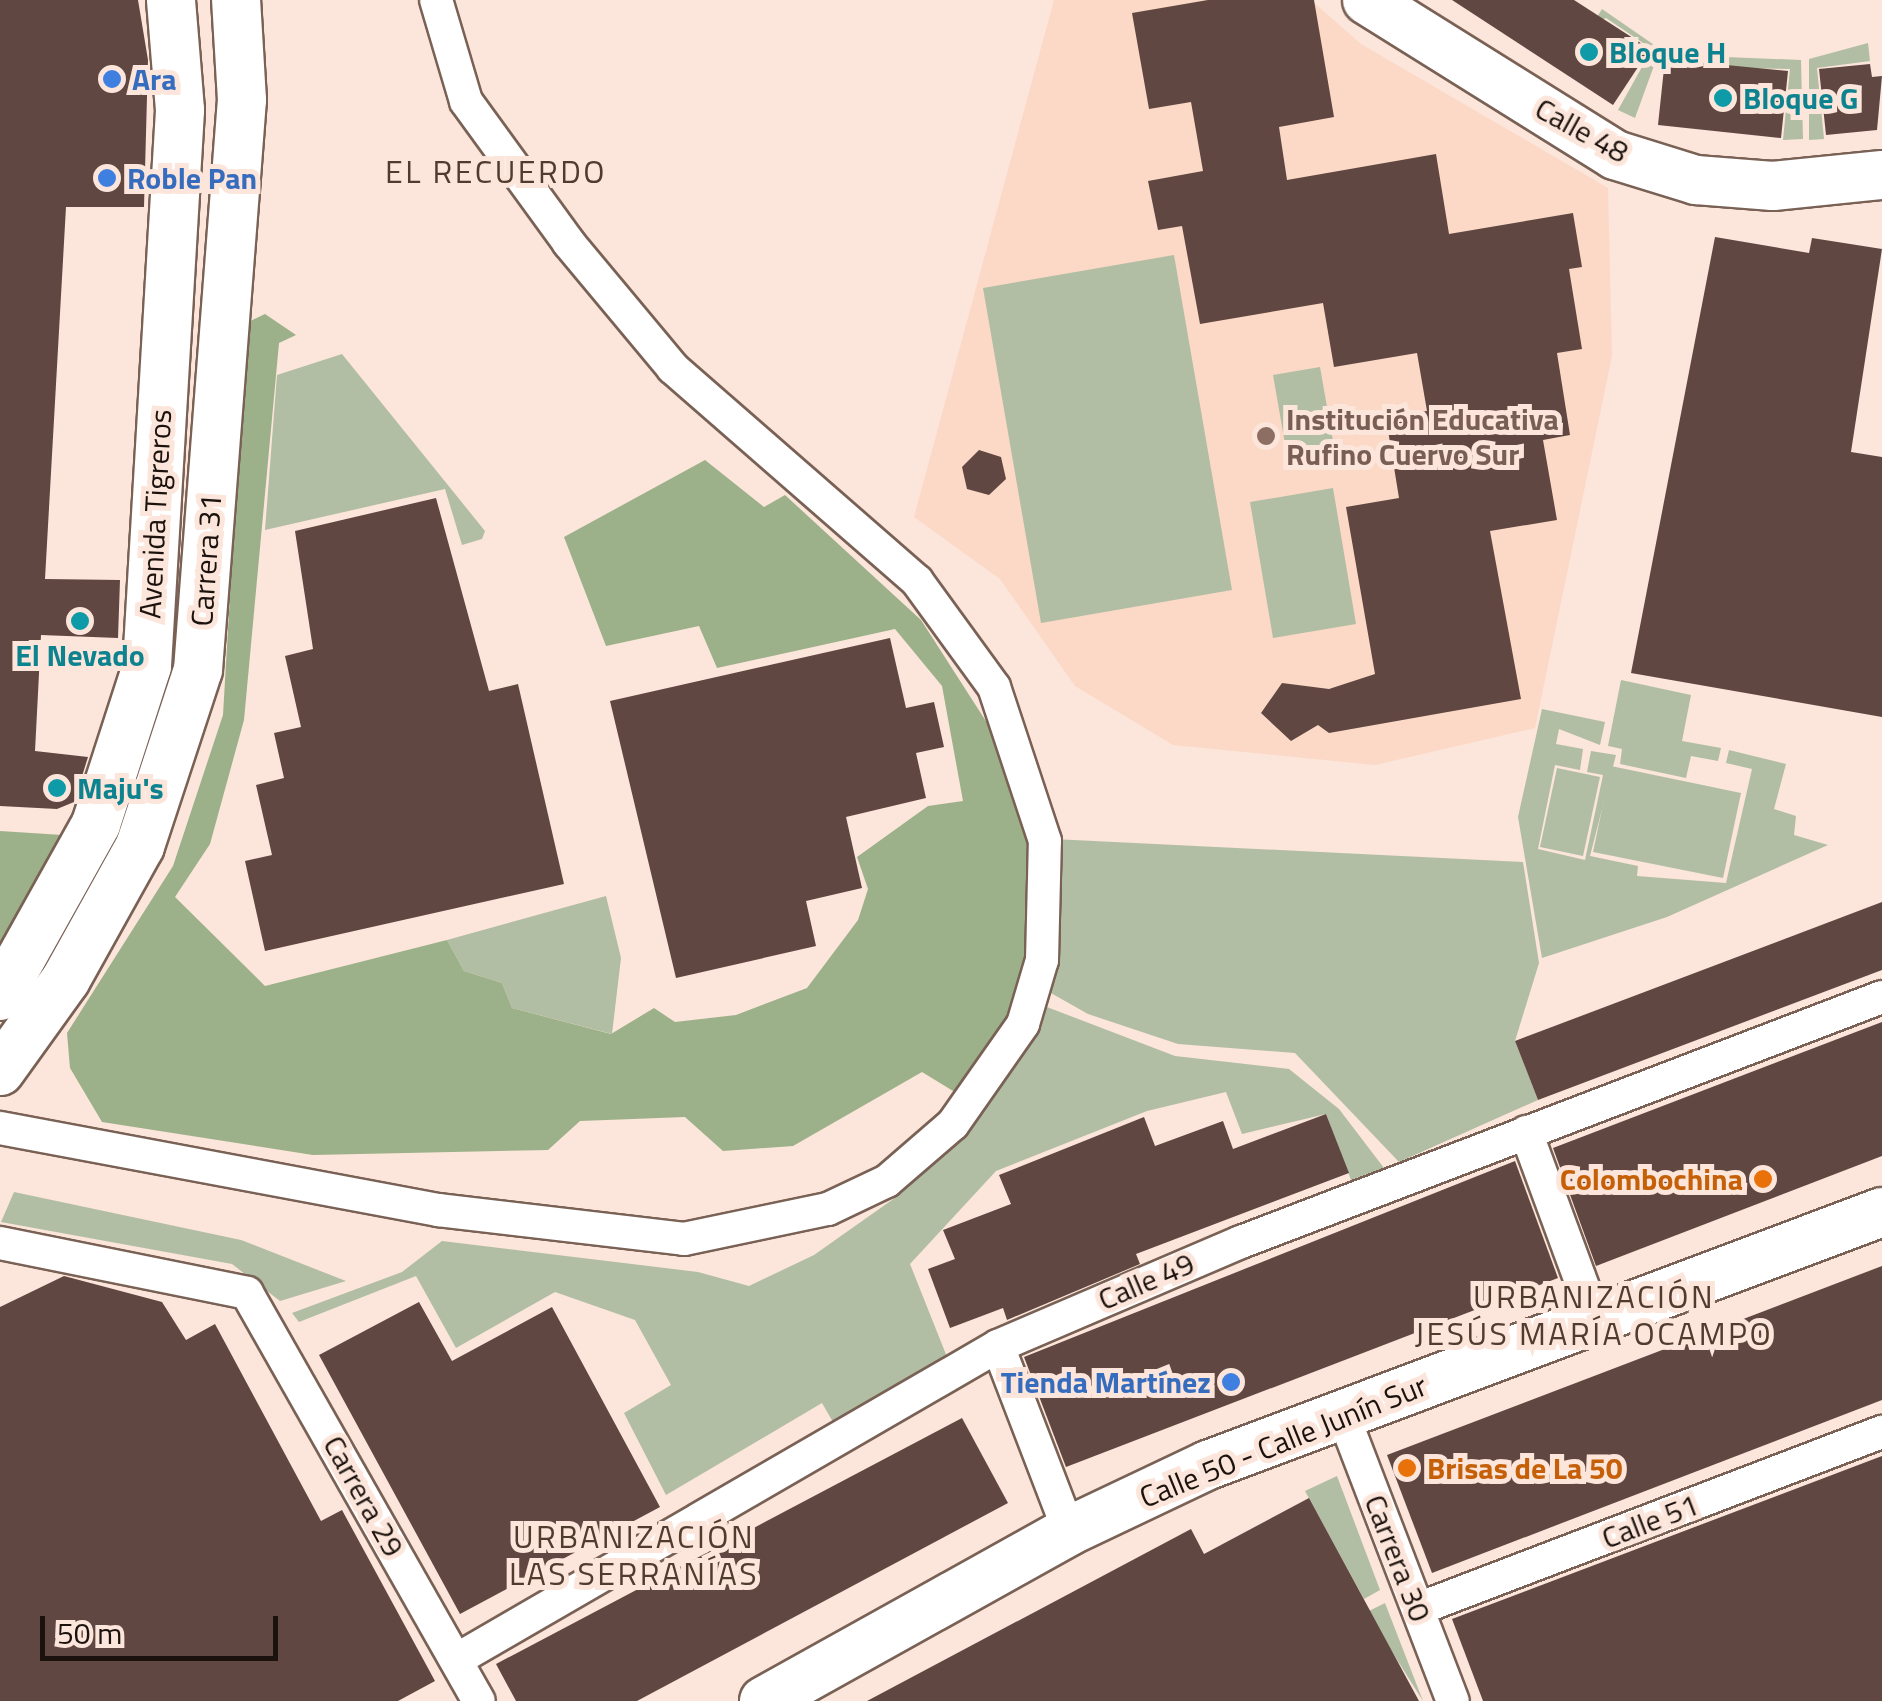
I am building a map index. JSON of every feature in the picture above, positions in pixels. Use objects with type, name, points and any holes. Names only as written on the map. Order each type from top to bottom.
[{"type":"main road","name":"Avenida Tigreros","points":[[0,996],[96,824],[147,666],[180,110],[171,0]]},
{"type":"main road","name":"Carrera 31","points":[[0,1070],[66,979],[140,846],[198,670],[242,100],[236,0]]},
{"type":"main road","name":"Calle 48","points":[[1367,0],[1614,154],[1735,183],[1882,175]]},
{"type":"main road","name":"Calle 50 - Calle Junín Sur","points":[[764,1701],[1069,1531],[1343,1415],[1882,1212]]},
{"type":"street","points":[[0,1128],[438,1210],[684,1238],[828,1209],[887,1182],[953,1124],[1023,1024],[1042,960],[1045,841],[994,687],[917,581],[672,368],[569,243],[466,101],[436,0]]},
{"type":"street","name":"Calle 49","points":[[456,1660],[998,1346],[1526,1132],[1882,997]]},
{"type":"street","points":[[1526,1132],[1595,1320]]},
{"type":"street","name":"Carrera 29","points":[[0,1243],[247,1292],[479,1701]]},
{"type":"street","points":[[998,1346],[1069,1531]]},
{"type":"street","name":"Carrera 30","points":[[1343,1415],[1453,1701]]},
{"type":"street","name":"Calle 51","points":[[1418,1609],[1882,1432]]},
{"type":"shaded area","name":"Institución Educativa Rufino Cuervo Sur","points":[[1054,0],[1311,0],[1361,44],[1608,188],[1612,356],[1535,728],[1375,765],[1173,745],[1075,686],[1000,579],[914,517]]},
{"type":"green space","points":[[1602,9],[1660,49],[1635,118],[1618,110],[1652,49],[1606,18],[1592,25]]},
{"type":"green space","points":[[1868,43],[1870,61],[1817,68],[1824,139],[1809,140],[1809,59]]},
{"type":"green space","points":[[1725,57],[1801,60],[1803,139],[1783,140],[1790,69],[1726,68]]},
{"type":"green space","points":[[1174,255],[1232,590],[1041,623],[983,288]]},
{"type":"green space","points":[[265,314],[296,335],[279,343],[244,720],[210,844],[175,897],[265,986],[447,940],[464,971],[502,983],[512,1008],[611,1034],[654,1008],[675,1022],[736,1015],[807,988],[858,920],[868,889],[857,857],[928,806],[963,801],[942,686],[895,629],[717,668],[699,626],[606,646],[564,537],[705,460],[764,507],[785,495],[921,620],[1016,768],[1033,842],[1034,954],[1015,1021],[958,1094],[922,1072],[793,1146],[723,1151],[685,1117],[580,1121],[548,1150],[313,1155],[102,1122],[70,1068],[67,1033],[173,866],[223,715],[246,323]]},
{"type":"green space","points":[[342,354],[485,531],[482,539],[462,545],[445,489],[265,530],[277,375]]},
{"type":"green space","points":[[1320,367],[1336,458],[1289,467],[1273,375]]},
{"type":"green space","points":[[1333,488],[1356,624],[1273,638],[1250,502]]},
{"type":"green space","points":[[1621,680],[1691,695],[1682,741],[1721,748],[1718,761],[1691,756],[1686,778],[1620,764],[1622,749],[1608,746]]},
{"type":"green space","points":[[1542,709],[1605,722],[1600,745],[1559,729],[1556,744],[1583,749],[1580,770],[1555,765],[1538,849],[1585,860],[1603,775],[1587,772],[1591,751],[1616,755],[1590,856],[1638,866],[1637,876],[1726,883],[1752,769],[1726,763],[1729,750],[1786,764],[1774,809],[1796,816],[1794,835],[1828,845],[1667,917],[1542,958],[1518,817]]},
{"type":"green space","points":[[1611,766],[1741,793],[1723,878],[1593,852]]},
{"type":"green space","points":[[1557,768],[1600,777],[1583,856],[1540,847]]},
{"type":"green space","points":[[0,831],[78,836],[0,957]]},
{"type":"green space","points":[[1053,839],[1523,862],[1539,963],[1515,1041],[1538,1100],[1399,1162],[1295,1053],[1178,1044],[1088,1014],[1042,988]]},
{"type":"green space","points":[[606,896],[621,958],[612,1034],[512,1008],[502,983],[464,971],[447,940]]},
{"type":"green space","points":[[1039,1004],[1175,1056],[1289,1069],[1339,1109],[1384,1168],[1351,1180],[1326,1114],[1242,1134],[1226,1092],[1147,1111],[996,1171],[910,1264],[951,1367],[837,1429],[822,1403],[666,1495],[624,1413],[671,1385],[635,1320],[555,1292],[456,1348],[416,1276],[299,1322],[292,1313],[402,1272],[442,1241],[698,1272],[749,1286],[814,1255],[899,1195],[958,1131]]},
{"type":"green space","points":[[14,1192],[241,1240],[346,1281],[280,1301],[232,1264],[1,1222]]},
{"type":"green space","points":[[1337,1476],[1380,1590],[1364,1599],[1305,1491]]},
{"type":"green space","points":[[1385,1603],[1423,1701],[1367,1612]]},
{"type":"building","points":[[0,0],[138,0],[148,60],[144,207],[66,207],[45,579],[120,580],[118,638],[41,635],[35,751],[88,757],[74,802],[57,809],[0,806]]},
{"type":"building","points":[[1208,0],[1314,0],[1334,117],[1279,127],[1287,180],[1436,154],[1449,234],[1573,213],[1582,267],[1569,269],[1582,349],[1557,353],[1570,435],[1543,440],[1557,520],[1490,531],[1521,699],[1329,733],[1318,725],[1291,741],[1261,713],[1282,683],[1329,689],[1375,674],[1346,507],[1399,498],[1386,418],[1427,411],[1417,353],[1334,367],[1323,303],[1200,324],[1182,226],[1158,230],[1148,181],[1203,171],[1191,102],[1149,109],[1132,13]]},
{"type":"building","name":"Bloque H","points":[[1452,0],[1574,0],[1650,49],[1613,105]]},
{"type":"building","name":"Bloque G","points":[[1665,59],[1788,71],[1781,138],[1658,125]]},
{"type":"building","points":[[1870,64],[1872,77],[1882,76],[1877,130],[1826,135],[1819,69]]},
{"type":"building","points":[[1715,237],[1809,253],[1812,238],[1882,249],[1851,452],[1882,457],[1882,717],[1631,673]]},
{"type":"building","points":[[979,450],[1001,457],[1006,479],[989,495],[967,489],[962,467]]},
{"type":"building","points":[[436,498],[489,691],[518,684],[564,884],[265,951],[245,861],[272,855],[256,785],[284,778],[274,733],[301,727],[285,656],[313,649],[295,531]]},
{"type":"building","points":[[890,638],[906,708],[934,702],[944,747],[916,753],[926,798],[846,817],[862,888],[806,901],[816,946],[676,978],[610,701]]},
{"type":"building","points":[[1882,902],[1882,970],[1538,1100],[1515,1041]]},
{"type":"building","points":[[1882,1022],[1882,1156],[1596,1266],[1553,1148]]},
{"type":"building","points":[[1326,1114],[1349,1173],[1136,1254],[1140,1264],[1007,1320],[1003,1308],[950,1328],[928,1269],[955,1259],[943,1230],[1011,1204],[999,1175],[1144,1117],[1155,1146],[1223,1121],[1233,1149]]},
{"type":"building","points":[[1515,1161],[1558,1278],[1066,1467],[1024,1357]]},
{"type":"building","points":[[1882,1266],[1882,1400],[1432,1573],[1387,1455]]},
{"type":"building","points":[[64,1276],[162,1302],[186,1340],[215,1324],[321,1521],[342,1510],[435,1681],[398,1701],[0,1701],[0,1307]]},
{"type":"building","points":[[419,1302],[452,1361],[552,1307],[660,1507],[460,1614],[319,1355]]},
{"type":"building","points":[[962,1418],[1008,1503],[637,1701],[516,1701],[496,1664]]},
{"type":"building","points":[[1882,1456],[1882,1701],[1483,1701],[1452,1619]]},
{"type":"building","points":[[1309,1498],[1419,1701],[867,1701],[1191,1529],[1204,1554]]},
{"type":"place","name":"Bloque H","points":[[1589,52]]},
{"type":"place","name":"Ara","points":[[112,79]]},
{"type":"place","name":"Bloque G","points":[[1723,98]]},
{"type":"place","name":"Roble Pan","points":[[107,178]]},
{"type":"place","name":"Institución Educativa Rufino Cuervo Sur","points":[[1266,436]]},
{"type":"place","name":"El Nevado","points":[[80,621]]},
{"type":"place","name":"Maju's","points":[[57,788]]},
{"type":"place","name":"Colombochina","points":[[1763,1179]]},
{"type":"place","name":"Tienda Martínez","points":[[1231,1382]]},
{"type":"place","name":"Brisas de La 50","points":[[1407,1468]]},
{"type":"district","name":"EL RECUERDO","points":[[496,171]]},
{"type":"district","name":"URBANIZACIÓN JESÚS MARÍA OCAMPO","points":[[1594,1316]]},
{"type":"district","name":"URBANIZACIÓN LAS SERRANÍAS","points":[[634,1556]]}]
